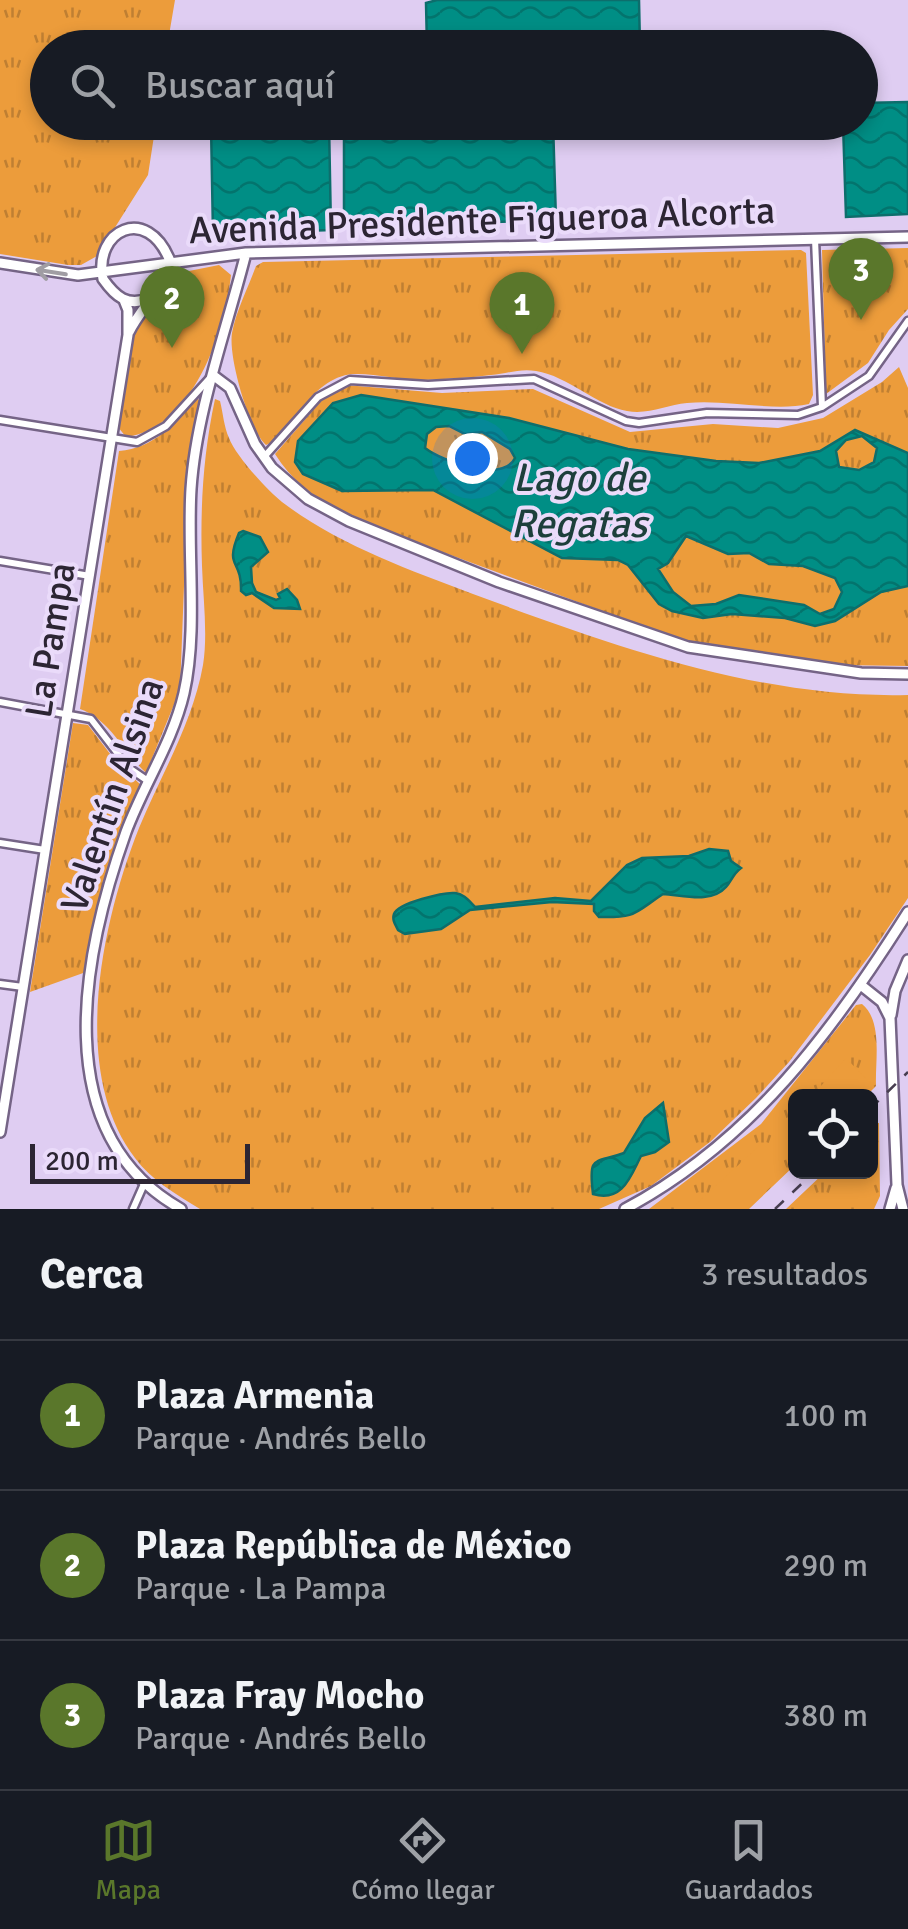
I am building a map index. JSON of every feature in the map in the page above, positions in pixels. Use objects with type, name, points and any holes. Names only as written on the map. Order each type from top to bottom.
[{"type":"street","points":[[150,298],[124,300],[110,288],[102,272],[106,252],[118,233],[129,227],[146,230],[163,247],[170,261]]},
{"type":"street","name":"Avenida Presidente Figueroa Alcorta","points":[[0,263],[65,274],[246,253],[908,238]]},
{"type":"street","points":[[815,239],[822,406]]},
{"type":"street","name":"Valentín Alsina","points":[[181,1209],[144,1184],[111,1137],[90,1072],[86,1027],[94,939],[126,834],[184,692],[191,487],[198,439],[246,253]]},
{"type":"street","name":"La Pampa","points":[[128,334],[168,273],[170,261]]},
{"type":"street","name":"La Pampa","points":[[0,1128],[128,334],[124,300]]},
{"type":"street","points":[[264,457],[318,396],[350,380],[428,385],[534,379],[626,421],[707,413],[798,415],[822,406],[869,376],[908,322]]},
{"type":"street","points":[[0,420],[130,443],[166,426],[214,376],[230,388],[264,457],[295,490],[349,522],[499,582],[688,647],[861,673],[908,674]]},
{"type":"street","points":[[0,561],[91,576]]},
{"type":"street","points":[[0,702],[91,720],[129,768],[148,782]]},
{"type":"street","points":[[0,843],[46,850]]},
{"type":"street","points":[[625,1209],[683,1173],[766,1104],[862,986],[908,912]]},
{"type":"street","points":[[903,1209],[897,1186],[890,1018],[895,991],[908,960]]},
{"type":"street","points":[[0,984],[24,988]]},
{"type":"street","points":[[862,986],[876,997],[890,1018]]},
{"type":"street","points":[[876,997],[886,998],[895,991]]},
{"type":"street","points":[[133,1209],[144,1184]]},
{"type":"street","points":[[890,1209],[897,1186]]},
{"type":"green space","points":[[0,0],[175,0],[170,30],[30,30],[30,140],[153,140],[148,175],[97,256],[81,265],[68,265],[0,254]]},
{"type":"green space","points":[[908,248],[908,309],[868,363],[826,394],[822,250]]},
{"type":"green space","points":[[801,250],[806,253],[813,395],[809,404],[780,407],[702,402],[635,412],[616,408],[536,371],[422,380],[353,374],[324,385],[285,430],[266,445],[253,425],[237,375],[232,333],[256,266],[263,262]]},
{"type":"green space","points":[[219,265],[231,275],[221,324],[201,375],[187,398],[169,416],[149,430],[126,437],[118,427],[132,334],[139,318],[179,273]]},
{"type":"green space","points":[[899,367],[908,388],[908,666],[835,665],[678,639],[356,520],[311,493],[275,454],[322,400],[345,385],[442,393],[533,389],[630,432],[713,424],[778,428],[823,418]]},
{"type":"green space","points":[[215,399],[220,401],[232,445],[276,497],[327,531],[399,565],[578,632],[686,665],[797,688],[908,695],[908,898],[789,1062],[710,1142],[651,1186],[599,1209],[200,1209],[149,1174],[115,1123],[103,1083],[98,1040],[104,951],[125,865],[184,728],[203,665],[202,503]]},
{"type":"green space","points":[[200,400],[189,456],[180,690],[146,773],[108,728],[80,709],[119,451],[153,440]]},
{"type":"green space","points":[[73,723],[88,725],[117,763],[141,785],[107,876],[86,972],[30,992]]},
{"type":"green space","points":[[862,1004],[873,1020],[876,1086],[789,1089],[856,1005]]},
{"type":"green space","points":[[846,1058],[874,1087],[872,1089],[818,1089]]},
{"type":"green space","points":[[788,1090],[788,1172],[749,1209],[649,1209],[761,1124]]},
{"type":"green space","points":[[879,1123],[880,1196],[874,1209],[786,1209],[818,1179],[878,1179]]},
{"type":"green space","points":[[762,1143],[788,1169],[747,1209],[691,1209]]},
{"type":"water","points":[[639,0],[640,30],[427,30],[426,3]]},
{"type":"water","points":[[908,102],[908,214],[846,217],[844,140],[878,140],[878,103]]},
{"type":"water","points":[[211,140],[329,140],[331,230],[213,234]]},
{"type":"water","points":[[344,140],[554,140],[556,220],[344,227]]},
{"type":"water","name":"Lago de Regatas","points":[[361,395],[509,418],[628,449],[716,461],[759,463],[820,451],[855,430],[908,453],[908,586],[881,592],[835,621],[815,626],[785,618],[732,614],[703,618],[672,611],[659,604],[628,565],[618,560],[562,558],[433,490],[342,491],[303,474],[295,462],[298,441],[333,403]],"holes":[[[449,426],[465,434],[482,432],[510,449],[515,458],[508,465],[486,470],[458,464],[425,448],[427,434],[436,427]],[[862,436],[877,448],[874,462],[859,470],[839,467],[836,451],[846,440]],[[686,536],[728,554],[749,553],[769,564],[803,566],[835,578],[842,592],[834,609],[820,614],[804,605],[739,595],[716,604],[691,606],[673,592],[658,569],[668,563]]]},
{"type":"water","points":[[243,531],[260,537],[268,552],[251,567],[256,592],[276,600],[287,589],[300,609],[274,608],[252,593],[246,595],[241,591],[233,553]]},
{"type":"water","points":[[709,849],[728,851],[731,861],[741,868],[720,892],[696,897],[663,894],[628,915],[599,917],[594,904],[552,902],[470,910],[441,929],[405,934],[398,930],[394,920],[394,914],[404,906],[449,893],[461,895],[475,907],[555,898],[591,901],[627,865],[642,858],[689,856]]},
{"type":"water","points":[[663,1103],[669,1142],[641,1156],[619,1191],[612,1195],[593,1194],[592,1172],[596,1162],[624,1153],[645,1118]]},
{"type":"railway","points":[[878,1101],[908,1072]]},
{"type":"railway","points":[[775,1209],[807,1179]]},
{"type":"place","name":"Plaza Fray Mocho","points":[[861,320]]},
{"type":"place","name":"Plaza República de México","points":[[172,348]]},
{"type":"place","name":"Plaza Armenia","points":[[522,354]]}]
